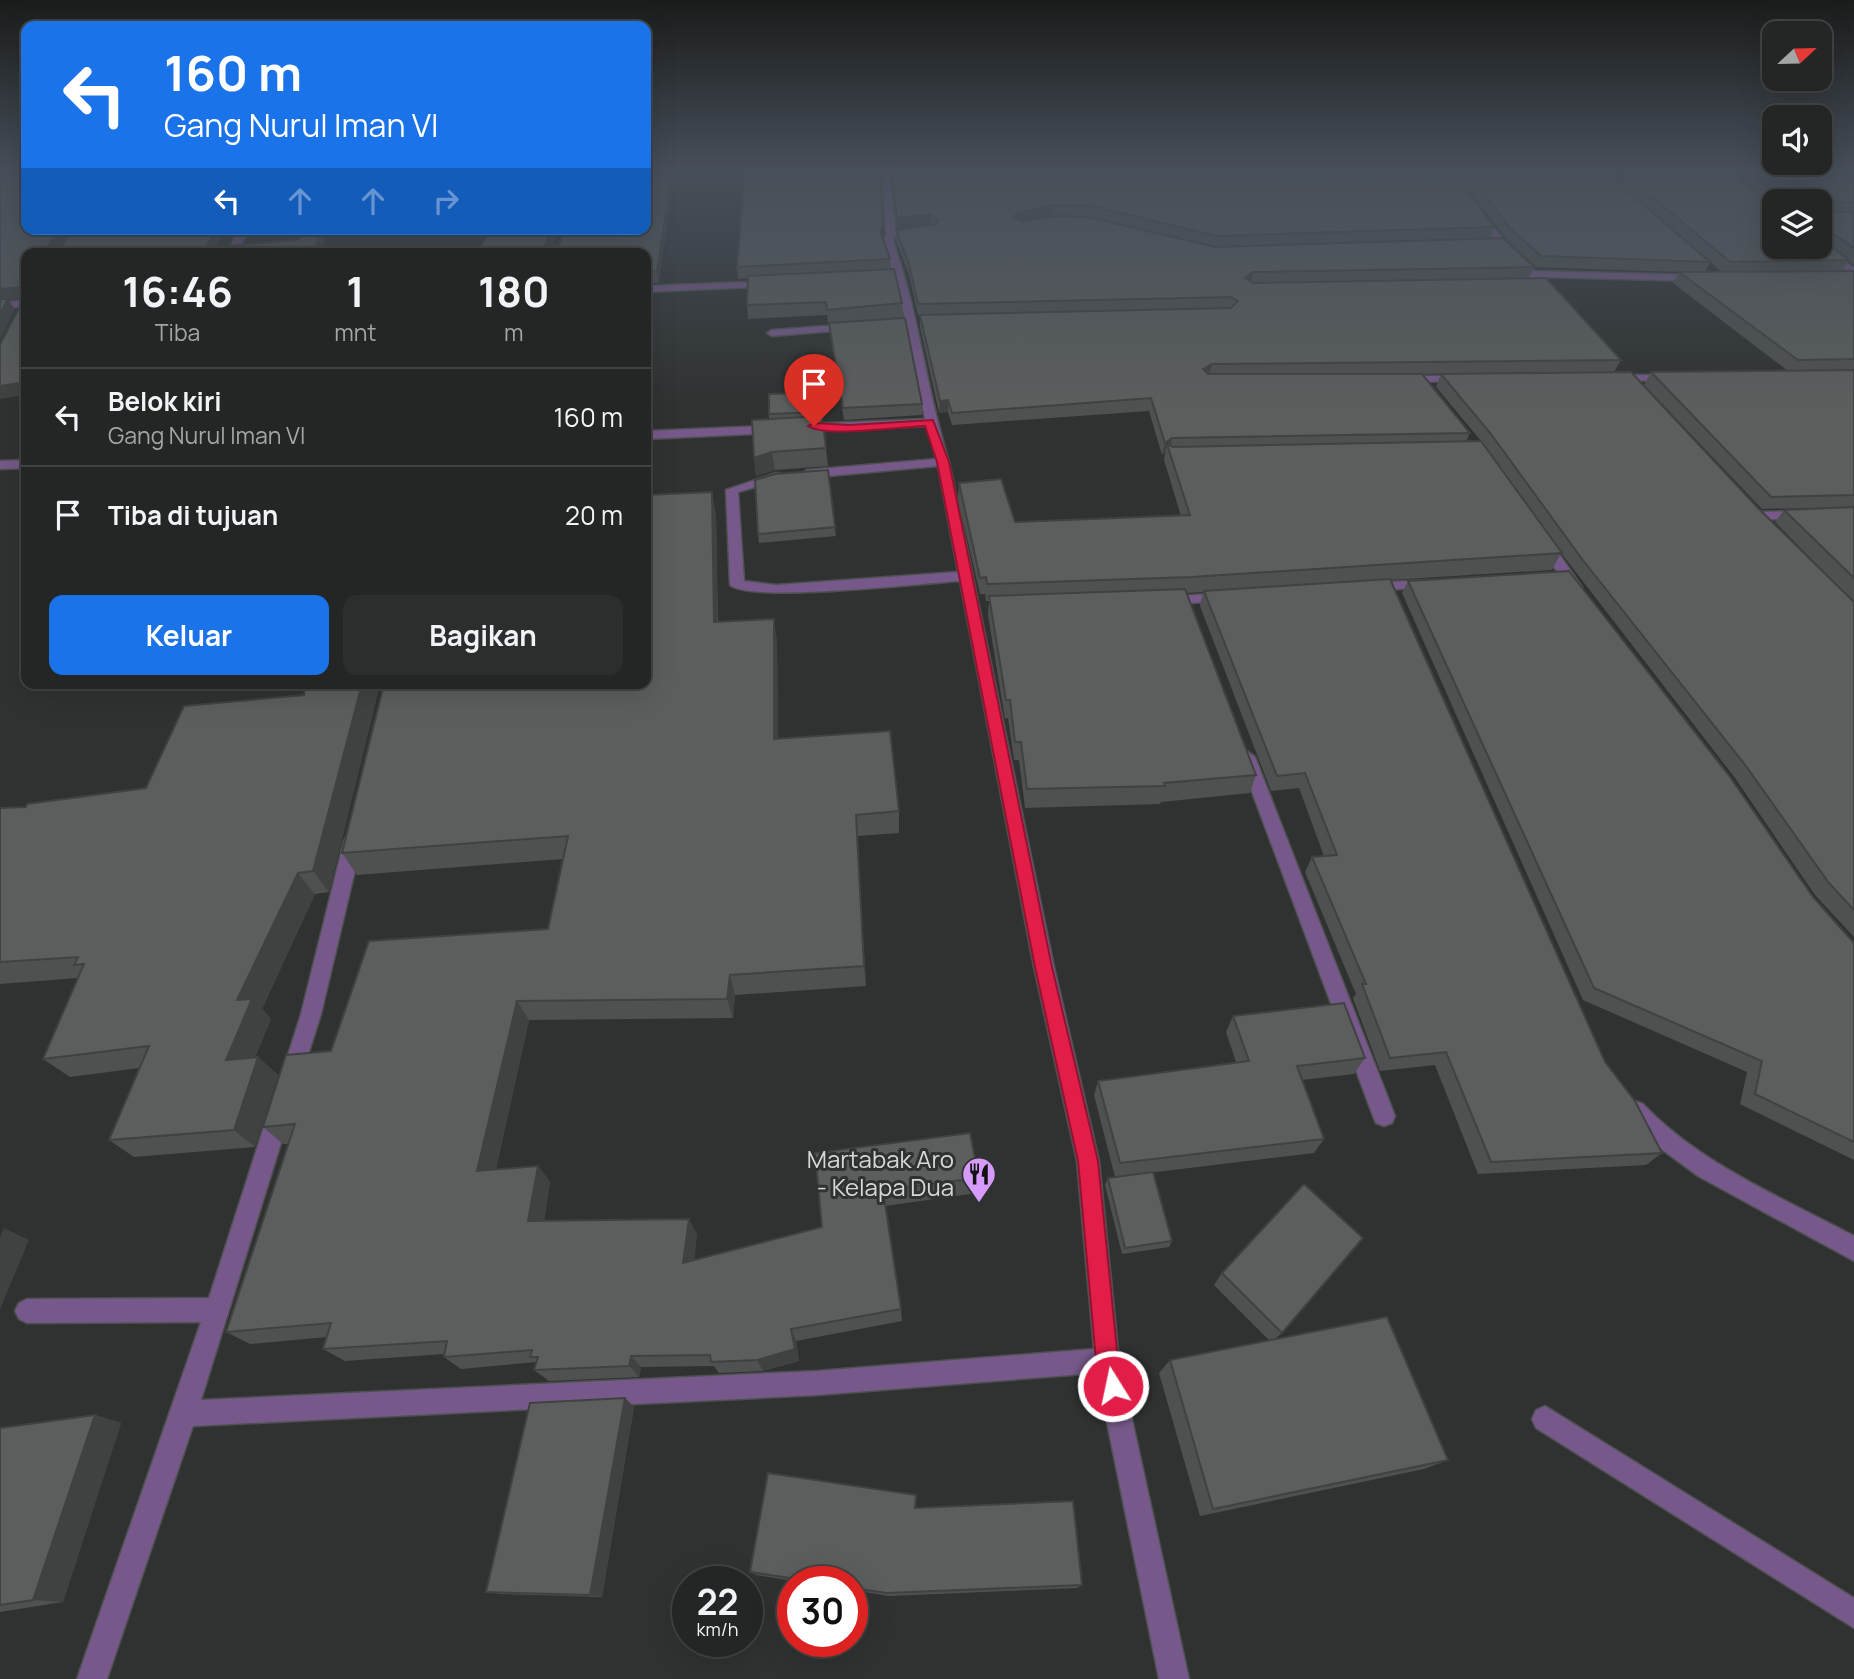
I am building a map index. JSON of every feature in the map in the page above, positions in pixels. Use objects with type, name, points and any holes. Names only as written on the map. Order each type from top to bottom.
[{"type":"street","points":[[890,249],[895,277],[912,322],[929,422],[943,462],[964,576],[979,608],[1044,967],[1088,1161],[1107,1360],[1174,1679]]},
{"type":"street","points":[[1507,249],[1532,279],[1544,284],[1563,305]]},
{"type":"street","points":[[1832,256],[1854,275]]},
{"type":"street","points":[[1841,278],[1854,275]]},
{"type":"street","points":[[1532,279],[1708,279]]},
{"type":"street","points":[[651,289],[781,282]]},
{"type":"street","points":[[0,306],[21,307]]},
{"type":"street","points":[[772,333],[861,326]]},
{"type":"street","points":[[1617,367],[1636,387]]},
{"type":"street","points":[[1599,378],[1680,377]]},
{"type":"street","points":[[1394,379],[1476,379]]},
{"type":"street","points":[[1421,379],[1437,400]]},
{"type":"street","points":[[651,435],[814,426],[849,428],[929,422]]},
{"type":"street","points":[[943,462],[775,477],[732,490],[737,586],[776,589],[964,576]]},
{"type":"street","points":[[0,465],[21,464]]},
{"type":"street","points":[[1756,516],[1819,514]]},
{"type":"street","points":[[1535,531],[1560,577],[1584,598]]},
{"type":"street","points":[[1362,588],[1391,593],[1444,583]]},
{"type":"street","points":[[1147,601],[1189,606],[1242,596]]},
{"type":"street","points":[[1241,742],[1384,1116]]},
{"type":"street","points":[[92,1679],[184,1414],[311,1014],[359,816]]},
{"type":"street","points":[[1624,1097],[1647,1127],[1718,1174],[1854,1249]]},
{"type":"street","points":[[27,1311],[216,1310]]},
{"type":"street","points":[[184,1414],[817,1383],[1107,1360]]},
{"type":"street","points":[[1545,1419],[1854,1614]]},
{"type":"building","points":[[0,249],[21,249],[21,287],[0,289]]},
{"type":"building","points":[[651,249],[660,249],[657,271],[651,272]]},
{"type":"building","points":[[738,249],[887,249],[890,259],[737,267]]},
{"type":"building","points":[[903,249],[1515,249],[1534,267],[1253,272],[1245,278],[1253,283],[1546,278],[1621,360],[1212,364],[1203,369],[1208,374],[1422,374],[1470,433],[1172,438],[1165,443],[1151,398],[952,413],[948,400],[940,401],[920,315],[1231,308],[1238,301],[1231,297],[918,304]]},
{"type":"building","points":[[1534,249],[1695,249],[1710,262],[1541,256]]},
{"type":"building","points":[[1715,249],[1762,249],[1762,259],[1832,259],[1832,249],[1835,249],[1849,260],[1730,262]]},
{"type":"building","points":[[894,269],[902,303],[827,310],[826,302],[747,305],[748,276]]},
{"type":"building","points":[[1854,271],[1854,359],[1798,360],[1679,272]]},
{"type":"building","points":[[0,299],[8,299],[0,314]]},
{"type":"building","points":[[21,304],[21,383],[0,386],[0,345]]},
{"type":"building","points":[[905,318],[922,404],[843,408],[829,323]]},
{"type":"building","points":[[1854,370],[1854,495],[1771,497],[1651,372]]},
{"type":"building","points":[[1631,372],[1758,508],[1854,602],[1854,910],[1829,883],[1746,766],[1582,559],[1491,434],[1441,374]]},
{"type":"building","points":[[819,393],[821,412],[769,414],[769,394]]},
{"type":"building","points":[[822,416],[826,448],[772,452],[754,458],[752,420]]},
{"type":"building","points":[[1481,441],[1562,553],[1191,577],[987,584],[986,577],[980,578],[959,483],[1001,479],[1015,522],[1190,515],[1167,444],[1173,447]]},
{"type":"building","points":[[828,470],[835,527],[758,534],[755,480],[775,474]]},
{"type":"building","points":[[712,492],[714,622],[774,619],[774,739],[890,731],[899,811],[856,815],[864,966],[730,975],[727,999],[517,1001],[477,1171],[538,1166],[528,1221],[689,1219],[683,1263],[822,1227],[815,1153],[970,1133],[979,1178],[883,1190],[901,1309],[791,1329],[795,1349],[757,1360],[711,1362],[710,1355],[631,1356],[629,1366],[534,1370],[538,1357],[530,1357],[532,1350],[444,1357],[447,1341],[323,1349],[331,1323],[226,1332],[295,1124],[263,1127],[286,1055],[331,1051],[369,941],[548,929],[568,836],[342,853],[383,689],[651,689],[651,495]]},
{"type":"building","points":[[1854,507],[1854,578],[1784,510]]},
{"type":"building","points":[[1569,571],[1730,777],[1813,897],[1854,943],[1854,1142],[1755,1094],[1762,1061],[1594,988],[1408,581]]},
{"type":"building","points":[[1390,579],[1605,1062],[1635,1101],[1662,1153],[1491,1162],[1446,1052],[1390,1058],[1362,984],[1366,984],[1312,857],[1337,855],[1305,773],[1277,776],[1204,591]]},
{"type":"building","points":[[1185,589],[1256,775],[1164,783],[1165,786],[1027,789],[1021,742],[1015,742],[1010,700],[1006,700],[989,596]]},
{"type":"building","points":[[305,689],[361,689],[313,871],[298,873],[237,1000],[252,999],[226,1060],[258,1057],[234,1130],[109,1140],[149,1046],[43,1059],[84,964],[74,965],[78,957],[0,962],[0,808],[26,807],[27,804],[146,788],[184,706],[304,695]]},
{"type":"building","points":[[1344,1003],[1365,1058],[1297,1066],[1324,1139],[1120,1163],[1098,1081],[1249,1061],[1233,1016]]},
{"type":"building","points":[[1153,1172],[1172,1241],[1125,1248],[1108,1178]]},
{"type":"building","points":[[1304,1184],[1363,1238],[1282,1333],[1222,1273]]},
{"type":"building","points":[[1387,1317],[1448,1460],[1213,1509],[1170,1360]]},
{"type":"building","points":[[625,1398],[590,1595],[486,1592],[530,1403]]},
{"type":"building","points":[[95,1415],[33,1600],[0,1605],[0,1428]]},
{"type":"building","points":[[768,1473],[916,1495],[915,1508],[1073,1501],[1082,1585],[887,1593],[868,1590],[868,1566],[777,1566],[777,1576],[763,1574],[763,1566],[751,1566]]},
{"type":"place","name":"Martabak Aro - Kelapa Dua","points":[[979,1204]]},
{"type":"route","points":[[814,426],[849,428],[929,422],[943,462],[1044,967],[1088,1161],[1107,1360],[1113,1386]]}]
